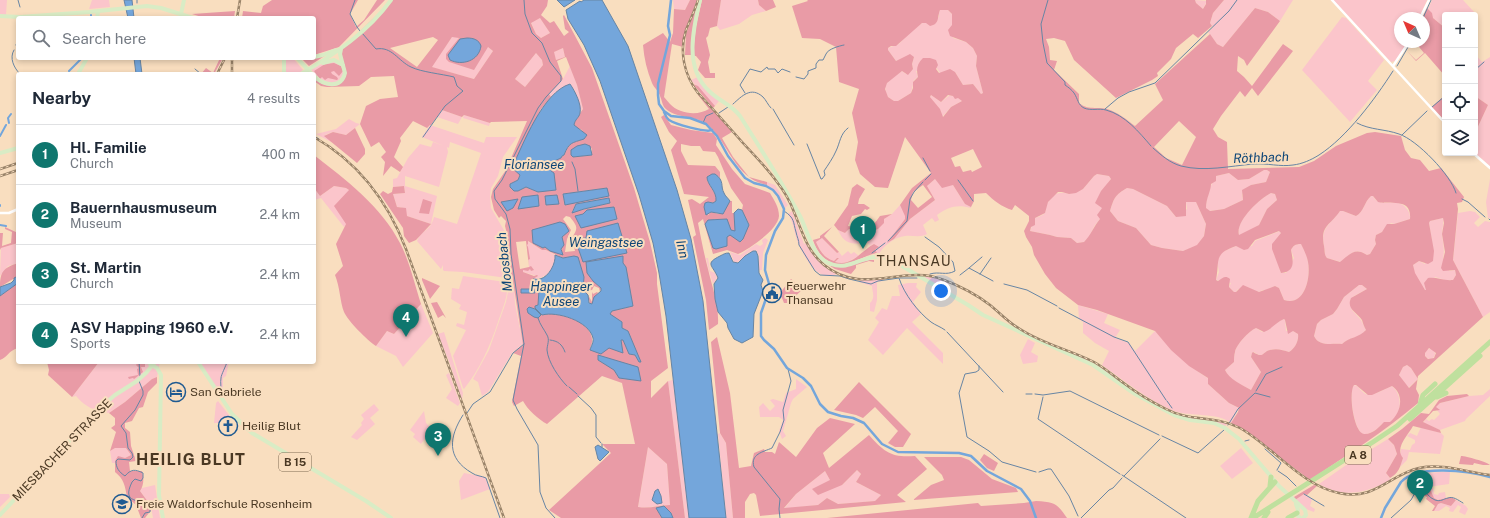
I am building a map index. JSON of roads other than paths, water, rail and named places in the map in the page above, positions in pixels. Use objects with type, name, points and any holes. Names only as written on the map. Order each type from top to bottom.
[{"type":"highway","name":"A 8","points":[[1252,518],[1291,498],[1390,431],[1490,342]]},
{"type":"highway","name":"A 8","points":[[1316,480],[1398,428],[1490,346]]},
{"type":"highway","points":[[1420,405],[1423,395],[1435,384]]},
{"type":"highway","points":[[1432,399],[1446,393]]},
{"type":"highway","points":[[1252,518],[1255,506],[1273,480]]},
{"type":"highway","points":[[1255,506],[1259,510],[1267,511],[1264,518]]},
{"type":"highway","name":"A 8","points":[[1259,518],[1267,511]]},
{"type":"highway","points":[[1289,518],[1301,515]]},
{"type":"main road","points":[[182,14],[184,0]]},
{"type":"main road","points":[[304,72],[342,47],[373,21],[391,0]]},
{"type":"main road","points":[[700,0],[695,20],[692,52],[693,60],[699,76],[708,91],[732,108],[740,116],[800,217],[816,252],[823,259],[840,266],[873,257],[884,257],[890,259],[967,304],[983,316],[1094,365],[1135,394],[1174,416],[1214,423],[1225,428],[1243,443],[1273,480],[1291,498],[1301,515]]},
{"type":"main road","points":[[34,16],[98,12],[137,7],[159,7],[188,16]]},
{"type":"main road","points":[[89,12],[95,16]]},
{"type":"main road","points":[[97,16],[98,12]]},
{"type":"main road","points":[[0,16],[16,17]]},
{"type":"main road","points":[[316,57],[342,47]]},
{"type":"main road","points":[[316,77],[325,84],[335,84],[342,80],[345,75],[340,54],[342,47]]},
{"type":"main road","points":[[79,72],[86,60]]},
{"type":"main road","points":[[284,60],[284,72]]},
{"type":"main road","points":[[299,60],[310,72]]},
{"type":"main road","points":[[318,64],[333,60],[338,61],[343,65]]},
{"type":"main road","points":[[82,72],[83,65]]},
{"type":"main road","points":[[0,153],[16,149]]},
{"type":"main road","name":"B 15","points":[[197,364],[230,414],[250,434],[364,503],[386,518]]},
{"type":"main road","name":"B 15","points":[[197,364],[232,414],[252,433],[366,501],[390,518]]},
{"type":"main road","points":[[145,374],[154,365],[161,375],[159,495],[163,518]]},
{"type":"main road","name":"MIESBACHER STRASSE","points":[[0,515],[100,408],[115,395],[137,382],[154,365]]},
{"type":"street","points":[[1332,0],[1442,120]]},
{"type":"street","points":[[1423,12],[1429,0]]},
{"type":"street","points":[[1393,66],[1405,48]]},
{"type":"street","points":[[1476,156],[1490,168]]},
{"type":"street","points":[[0,213],[9,213],[16,210]]},
{"type":"water","points":[[124,0],[132,0],[134,16],[128,16]]},
{"type":"water","points":[[557,0],[575,0],[564,7]]},
{"type":"water","name":"Inn","points":[[584,0],[602,0],[628,46],[677,190],[691,239],[703,301],[726,518],[689,518],[666,316],[653,243],[639,195],[600,81],[584,45],[568,19],[566,10]]},
{"type":"water","points":[[472,38],[479,42],[481,46],[477,55],[473,59],[465,62],[455,62],[450,60],[448,55],[460,39]]},
{"type":"water","points":[[134,60],[140,60],[142,72],[136,72]]},
{"type":"water","name":"Floriansee","points":[[570,84],[578,98],[580,106],[579,115],[574,125],[587,135],[584,139],[571,144],[561,158],[552,162],[551,171],[554,173],[556,190],[538,192],[526,187],[518,191],[514,191],[510,187],[510,184],[518,180],[520,175],[512,168],[528,133],[551,97],[560,89]]},
{"type":"water","points":[[585,144],[590,146],[592,155],[573,157],[571,155],[571,150],[577,146]]},
{"type":"water","points":[[715,174],[720,179],[724,194],[730,201],[723,214],[711,212],[706,215],[704,207],[705,203],[713,203],[716,201],[715,194],[707,180],[707,177]]},
{"type":"water","points":[[607,188],[609,196],[565,205],[563,194]]},
{"type":"water","points":[[538,195],[539,206],[518,209],[522,197]]},
{"type":"water","points":[[557,195],[559,204],[546,205],[545,196]]},
{"type":"water","points":[[609,198],[610,203],[572,213],[576,204]]},
{"type":"water","points":[[518,199],[513,208],[507,211],[501,202]]},
{"type":"water","points":[[614,207],[617,219],[581,228],[575,216],[583,214],[587,210]]},
{"type":"water","points":[[738,209],[742,210],[749,225],[743,239],[740,242],[730,235],[727,237],[727,246],[716,249],[713,248],[705,224],[708,220],[727,219],[731,230],[735,231],[734,213]]},
{"type":"water","points":[[560,222],[565,224],[569,231],[562,237],[564,245],[561,249],[563,255],[533,243],[532,230]]},
{"type":"water","name":"Weingastsee","points":[[618,223],[627,253],[583,262],[575,239],[586,238],[587,231]]},
{"type":"water","points":[[753,251],[756,251],[758,256],[759,273],[763,280],[761,285],[763,291],[754,314],[753,337],[742,343],[734,339],[727,323],[718,312],[714,284],[718,278],[711,263],[724,254],[729,253],[733,262],[738,263]]},
{"type":"water","name":"Happinger Ausee","points":[[555,255],[563,258],[574,256],[578,257],[584,277],[583,290],[588,295],[589,303],[592,304],[594,297],[601,291],[601,288],[587,273],[586,262],[623,256],[623,263],[626,267],[633,306],[612,311],[610,314],[622,322],[622,328],[628,331],[641,362],[639,362],[635,355],[629,354],[623,340],[621,340],[623,353],[609,348],[601,354],[590,350],[593,338],[590,332],[579,322],[564,316],[548,314],[542,315],[535,308],[535,306],[538,305],[539,290],[533,279],[543,278],[549,273],[553,266]]},
{"type":"water","points":[[16,277],[16,284],[0,296],[0,287],[11,283]]},
{"type":"water","points":[[521,289],[534,289],[535,293],[521,293]]},
{"type":"water","points":[[529,307],[535,309],[541,315],[538,318],[528,313],[527,309]]},
{"type":"water","points":[[598,355],[638,367],[641,381],[619,378],[614,370],[598,360]]},
{"type":"water","points":[[598,445],[609,452],[600,461],[598,459],[595,447]]},
{"type":"water","points":[[658,489],[662,503],[657,504],[652,500],[655,491]]},
{"type":"water","points":[[664,506],[671,513],[673,518],[662,518],[656,508]]},
{"type":"waterway","points":[[18,0],[20,7]]},
{"type":"waterway","points":[[355,0],[350,14],[360,31]]},
{"type":"waterway","name":"Moosbach","points":[[524,0],[525,14],[532,33],[542,43],[550,62],[561,76],[561,81],[538,108],[502,180],[494,191],[495,199],[506,214],[510,229],[511,254],[524,344],[513,400],[538,445],[540,492],[546,508],[555,518]]},
{"type":"waterway","points":[[671,0],[668,26],[670,35],[658,84],[659,104],[664,111],[671,116],[690,118],[706,124],[717,136],[728,156],[745,178],[773,190],[778,196],[784,209],[783,218],[775,231],[766,255],[765,270],[770,287],[761,313],[761,336],[774,349],[787,368],[803,378],[811,386],[820,404],[828,412],[853,418],[864,423],[882,444],[898,452],[959,453],[971,456],[987,471],[1021,489],[1030,501],[1036,518]]},
{"type":"waterway","name":"Röthbach","points":[[1048,0],[1041,24],[1047,63],[1065,82],[1065,85],[1073,92],[1082,107],[1113,112],[1131,125],[1151,146]]},
{"type":"waterway","points":[[1105,109],[1118,98],[1129,92],[1155,83],[1229,11],[1237,0]]},
{"type":"waterway","name":"Röthbach","points":[[1426,12],[1431,0]]},
{"type":"waterway","points":[[362,33],[376,49],[391,52],[415,69],[454,77],[457,86],[463,91],[445,106],[423,137]]},
{"type":"waterway","points":[[796,77],[804,79],[808,74],[808,71],[816,68],[816,64],[819,60],[823,60],[827,52],[844,45]]},
{"type":"waterway","name":"Röthbach","points":[[1397,66],[1408,48]]},
{"type":"waterway","points":[[14,50],[12,60],[18,72]]},
{"type":"waterway","points":[[69,71],[80,60]]},
{"type":"waterway","points":[[1478,67],[1484,62]]},
{"type":"waterway","points":[[745,93],[740,85],[750,69],[761,72],[767,67],[768,69],[775,69],[778,73],[782,69],[790,72]]},
{"type":"waterway","points":[[195,69],[199,72]]},
{"type":"waterway","name":"Röthbach","points":[[1153,148],[1173,163],[1190,168],[1208,169],[1259,164],[1288,165],[1303,163],[1316,157],[1350,128],[1360,117],[1393,71]]},
{"type":"waterway","points":[[733,104],[747,93],[755,92],[763,97],[771,108]]},
{"type":"waterway","points":[[1432,107],[1442,99]]},
{"type":"waterway","points":[[719,113],[728,107]]},
{"type":"waterway","points":[[773,109],[794,145]]},
{"type":"waterway","points":[[1402,135],[1427,111]]},
{"type":"waterway","points":[[664,112],[668,119],[677,124],[690,128],[709,131],[712,130]]},
{"type":"waterway","points":[[703,123],[706,116],[713,113]]},
{"type":"waterway","points":[[9,123],[8,118],[11,114]]},
{"type":"waterway","points":[[1357,123],[1367,127],[1399,134],[1415,143],[1441,168],[1448,177],[1456,193]]},
{"type":"waterway","points":[[0,136],[6,125]]},
{"type":"waterway","points":[[807,144],[822,179],[825,175],[824,171],[835,154],[845,130],[848,128]]},
{"type":"waterway","points":[[923,158],[930,171]]},
{"type":"waterway","points":[[572,162],[575,169],[578,191]]},
{"type":"waterway","points":[[925,180],[931,174]]},
{"type":"waterway","points":[[958,180],[973,201]]},
{"type":"waterway","points":[[888,241],[907,221],[910,199],[923,182]]},
{"type":"waterway","points":[[1462,199],[1468,202],[1485,217]]},
{"type":"waterway","points":[[784,211],[793,220],[799,245],[815,271],[820,275],[840,276],[871,284],[878,281],[899,278],[904,290],[916,308],[931,322],[945,330]]},
{"type":"waterway","points":[[0,225],[6,226]]},
{"type":"waterway","points":[[925,237],[939,247],[953,262],[955,271],[949,273],[930,274]]},
{"type":"waterway","points":[[872,253],[885,243]]},
{"type":"waterway","points":[[969,268],[982,257]]},
{"type":"waterway","points":[[980,274],[991,258]]},
{"type":"waterway","points":[[960,275],[969,268],[993,281]]},
{"type":"waterway","points":[[900,278],[917,278]]},
{"type":"waterway","points":[[1004,284],[1027,290],[1057,306]]},
{"type":"waterway","points":[[1059,308],[1114,337],[1128,342],[1166,400]]},
{"type":"waterway","points":[[538,318],[548,337],[547,350],[549,360],[557,374],[567,386]]},
{"type":"waterway","points":[[947,332],[1003,392]]},
{"type":"waterway","points":[[550,340],[559,343],[565,352]]},
{"type":"waterway","points":[[467,413],[473,404],[490,392],[513,353],[524,344]]},
{"type":"waterway","points":[[139,364],[140,376]]},
{"type":"waterway","points":[[220,392],[221,377],[226,364]]},
{"type":"waterway","points":[[979,366],[979,370],[976,372],[965,374],[959,393],[967,437],[989,451],[1002,462],[1036,472]]},
{"type":"waterway","points":[[1256,391],[1266,374],[1282,367]]},
{"type":"waterway","points":[[780,518],[780,499],[754,467],[753,463],[758,454],[772,448],[780,432],[784,420],[783,410],[791,381],[788,369]]},
{"type":"waterway","points":[[139,381],[143,395],[135,410],[121,426],[126,433],[128,448],[133,457],[130,460],[118,459],[116,461],[118,470],[125,476],[133,470],[143,473],[143,478],[141,481],[135,479],[129,489],[130,497],[133,500],[150,508],[150,512],[145,513],[142,518]]},
{"type":"waterway","points":[[569,387],[577,394]]},
{"type":"waterway","points":[[1035,394],[1043,395],[1070,391],[1159,435]]},
{"type":"waterway","points":[[1228,425],[1238,409],[1255,393],[1270,397]]},
{"type":"waterway","points":[[1026,394],[1032,394]]},
{"type":"waterway","points":[[578,396],[596,415],[596,437],[601,443]]},
{"type":"waterway","points":[[1043,397],[1038,419],[1120,474]]},
{"type":"waterway","points":[[1167,401],[1172,408]]},
{"type":"waterway","points":[[463,415],[458,423],[453,439],[452,447],[454,454],[464,467],[474,474],[486,478],[500,518]]},
{"type":"waterway","points":[[1162,436],[1198,453],[1224,430]]},
{"type":"waterway","points":[[1124,476],[1160,439]]},
{"type":"waterway","points":[[1245,441],[1249,440]]},
{"type":"waterway","points":[[1265,449],[1281,463],[1277,470]]},
{"type":"waterway","points":[[1039,472],[1051,469],[1069,496],[1078,516]]},
{"type":"waterway","points":[[1381,518],[1385,508],[1401,482],[1409,476],[1419,473],[1444,470],[1490,477]]},
{"type":"waterway","points":[[1278,471],[1296,486]]},
{"type":"waterway","points":[[1122,475],[1186,518]]},
{"type":"waterway","points":[[1081,518],[1122,478]]},
{"type":"waterway","points":[[1391,518],[1411,500],[1416,491],[1420,489],[1437,501],[1452,498],[1463,503]]},
{"type":"waterway","points":[[1304,494],[1324,506]]},
{"type":"railway","points":[[237,16],[240,0]]},
{"type":"railway","points":[[698,0],[686,30],[683,46],[684,63],[689,79],[698,93],[780,185],[791,204],[813,253],[824,265],[839,274],[854,278],[869,279],[914,275],[929,276],[956,285],[985,301],[1012,324],[1047,343],[1094,362],[1150,401],[1184,416],[1221,421],[1240,428],[1300,474],[1325,489],[1352,495],[1362,493],[1381,486],[1408,471],[1428,467],[1446,467],[1490,475]]},
{"type":"railway","points":[[218,72],[224,60]]},
{"type":"railway","points":[[232,60],[232,72]]},
{"type":"railway","points":[[316,138],[330,147],[358,171],[381,200],[399,232],[504,518]]},
{"type":"railway","points":[[0,169],[16,164]]},
{"type":"railway","points":[[0,176],[16,171]]},
{"type":"place","name":"Hl. Familie","points":[[863,249]]},
{"type":"place","name":"Feuerwehr Thansau","points":[[772,293]]},
{"type":"place","name":"ASV Happing 1960 e.V.","points":[[406,337]]},
{"type":"place","name":"San Gabriele","points":[[176,392]]},
{"type":"place","name":"Heilig Blut","points":[[228,426]]},
{"type":"place","name":"St. Martin","points":[[438,456]]},
{"type":"place","name":"Bauernhausmuseum","points":[[1420,503]]},
{"type":"place","name":"Freie Waldorfschule Rosenheim","points":[[122,504]]},
{"type":"district","name":"THANSAU","points":[[914,261]]},
{"type":"district","name":"HEILIG BLUT","points":[[191,459]]}]
